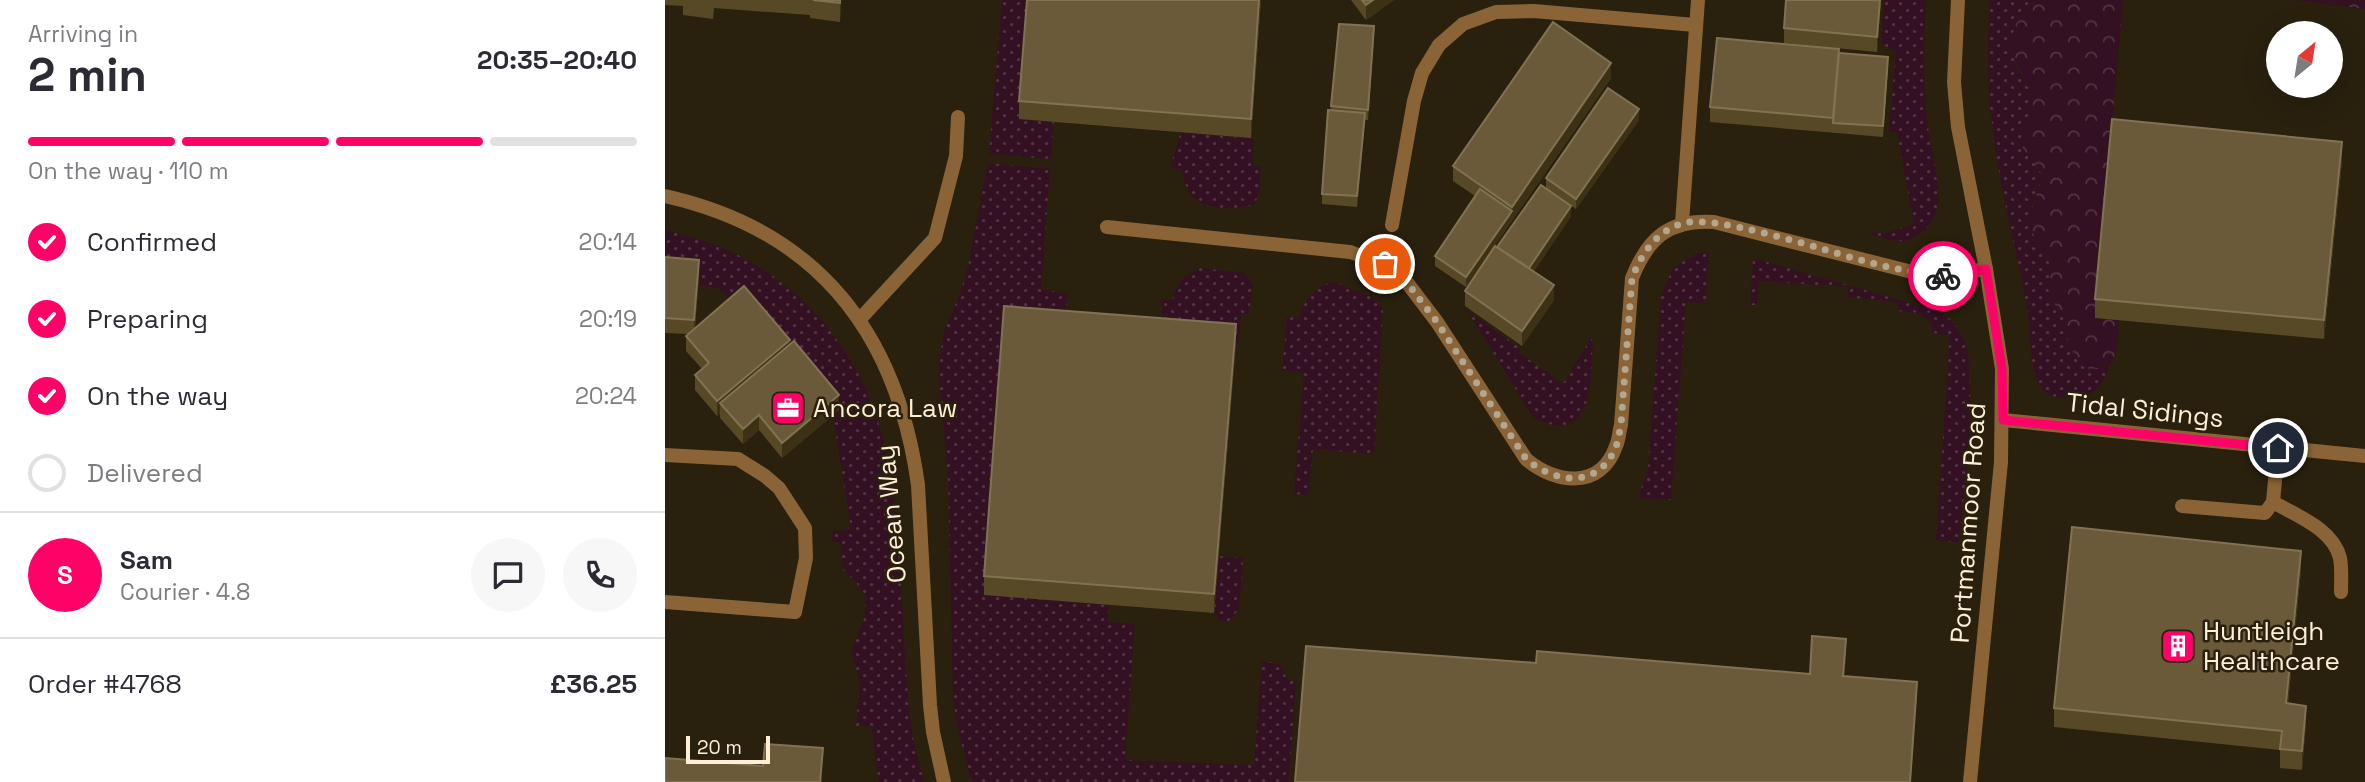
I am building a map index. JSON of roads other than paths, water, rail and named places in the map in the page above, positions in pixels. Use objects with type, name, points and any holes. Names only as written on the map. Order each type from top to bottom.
[{"type":"street","points":[[1682,223],[1698,0]]},
{"type":"street","name":"Portmanmoor Road","points":[[1958,0],[1954,82],[1958,127],[1986,269],[2002,369],[2003,420],[1970,782]]},
{"type":"street","points":[[1392,225],[1414,101],[1422,73],[1439,45],[1463,24],[1496,12],[1534,11],[1695,25]]},
{"type":"street","points":[[860,319],[935,238],[956,156],[958,117]]},
{"type":"street","name":"Ocean Way","points":[[665,195],[716,209],[774,238],[806,262],[838,292],[860,319],[884,361],[899,399],[913,452],[918,493],[930,705],[944,782]]},
{"type":"street","points":[[1107,227],[1350,251],[1385,264],[1402,276],[1437,322],[1526,459],[1539,470],[1569,479],[1599,470],[1616,446],[1621,425],[1632,278],[1638,262],[1662,232],[1682,223],[1714,222],[1916,273],[1944,276],[1986,269]]},
{"type":"street","name":"Tidal Sidings","points":[[2003,420],[2365,456]]},
{"type":"street","points":[[2182,506],[2265,513],[2273,502],[2278,448]]},
{"type":"street","points":[[665,456],[738,459],[765,476],[779,488],[805,528],[806,558],[795,612],[665,602]]},
{"type":"street","points":[[2273,502],[2319,529],[2335,545],[2340,561],[2341,592]]},
{"type":"place","name":"Ancora Law","points":[[788,408]]},
{"type":"place","name":"Huntleigh Healthcare","points":[[2178,646]]}]
